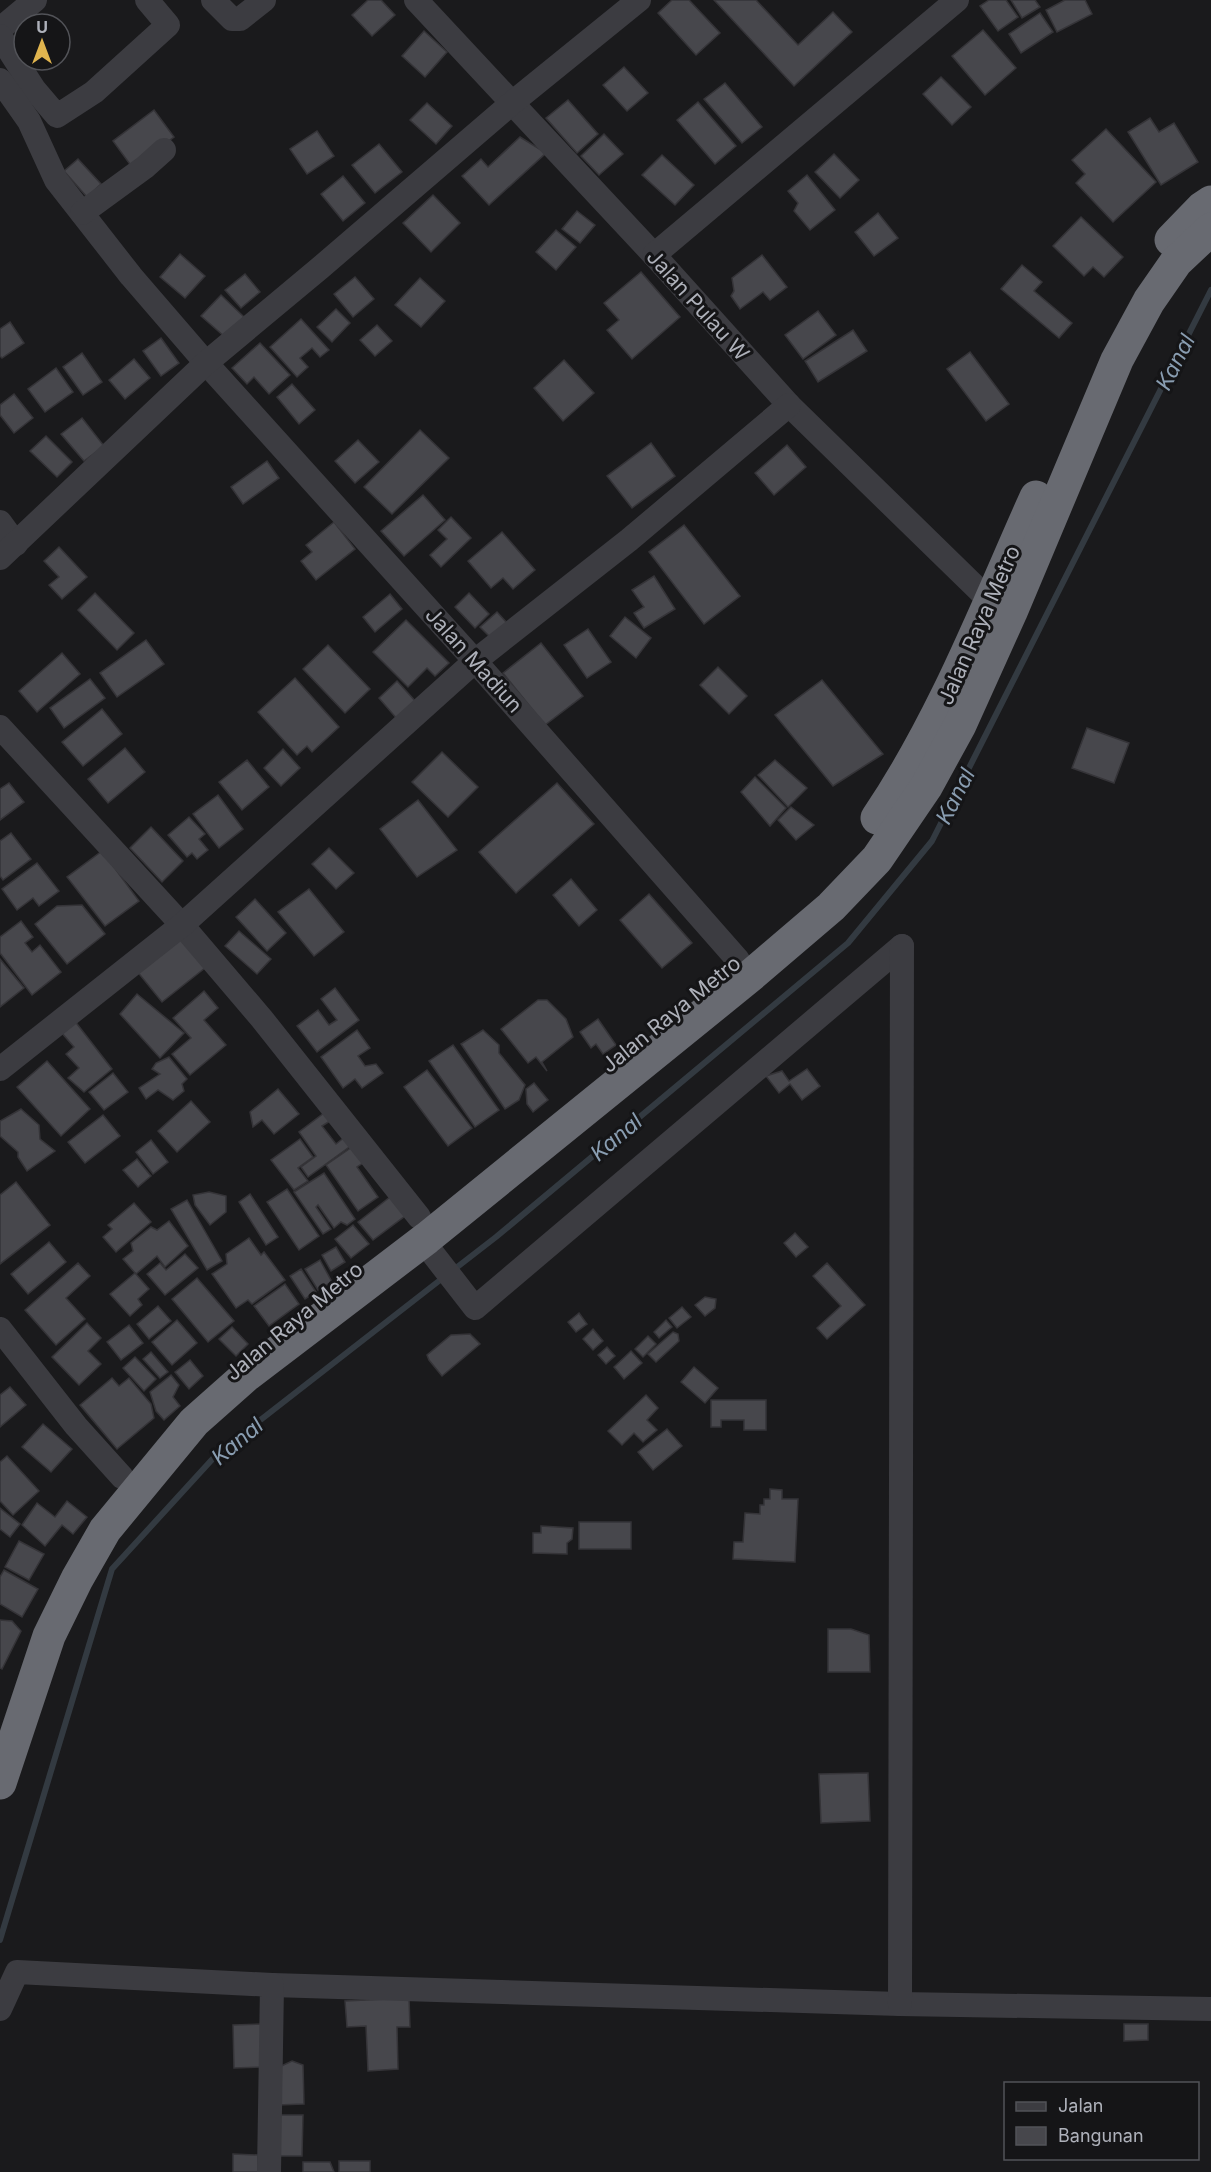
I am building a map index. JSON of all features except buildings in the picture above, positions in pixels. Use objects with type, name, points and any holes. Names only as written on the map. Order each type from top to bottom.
[{"type":"highway","points":[[1049,495],[1100,353],[1132,294],[1161,250],[1202,208],[1211,202]]},
{"type":"highway","points":[[0,1783],[49,1636],[77,1579],[105,1530],[203,1414],[421,1229],[749,977],[831,907],[877,859],[926,788],[960,725],[1000,606],[1049,495],[1117,360],[1149,301],[1176,262],[1211,229]]},
{"type":"highway","name":"Jalan Raya Metro","points":[[0,1718],[27,1636],[55,1574],[87,1522],[123,1477],[185,1412],[244,1361],[421,1229],[818,891],[858,847],[902,782],[1000,606]]},
{"type":"street","points":[[0,29],[35,0]]},
{"type":"street","points":[[0,36],[34,89],[57,116],[94,92],[168,25],[147,0]]},
{"type":"street","points":[[213,0],[232,19],[240,19],[264,0]]},
{"type":"street","name":"Jalan Pulau W","points":[[416,0],[654,255],[789,405],[1000,606]]},
{"type":"street","points":[[0,522],[8,551],[206,363],[512,103],[639,0]]},
{"type":"street","points":[[654,255],[957,0]]},
{"type":"street","name":"Jalan Madiun","points":[[0,80],[29,121],[56,180],[131,276],[738,960]]},
{"type":"street","points":[[82,213],[145,167],[164,150]]},
{"type":"street","points":[[0,1069],[182,925],[475,661],[629,540],[789,405]]},
{"type":"street","points":[[0,727],[182,925],[262,1019],[421,1229],[475,1308],[902,946],[900,2004]]},
{"type":"street","points":[[0,1329],[76,1426],[123,1477]]},
{"type":"street","points":[[0,2009],[16,1972],[272,1985],[900,2004],[1211,2009]]},
{"type":"street","points":[[269,2172],[272,1985]]},
{"type":"waterway","name":"Kanal","points":[[452,1271],[496,1237],[848,943],[932,841],[1211,290]]},
{"type":"waterway","name":"Kanal","points":[[0,1940],[112,1569],[218,1453],[444,1277]]}]
